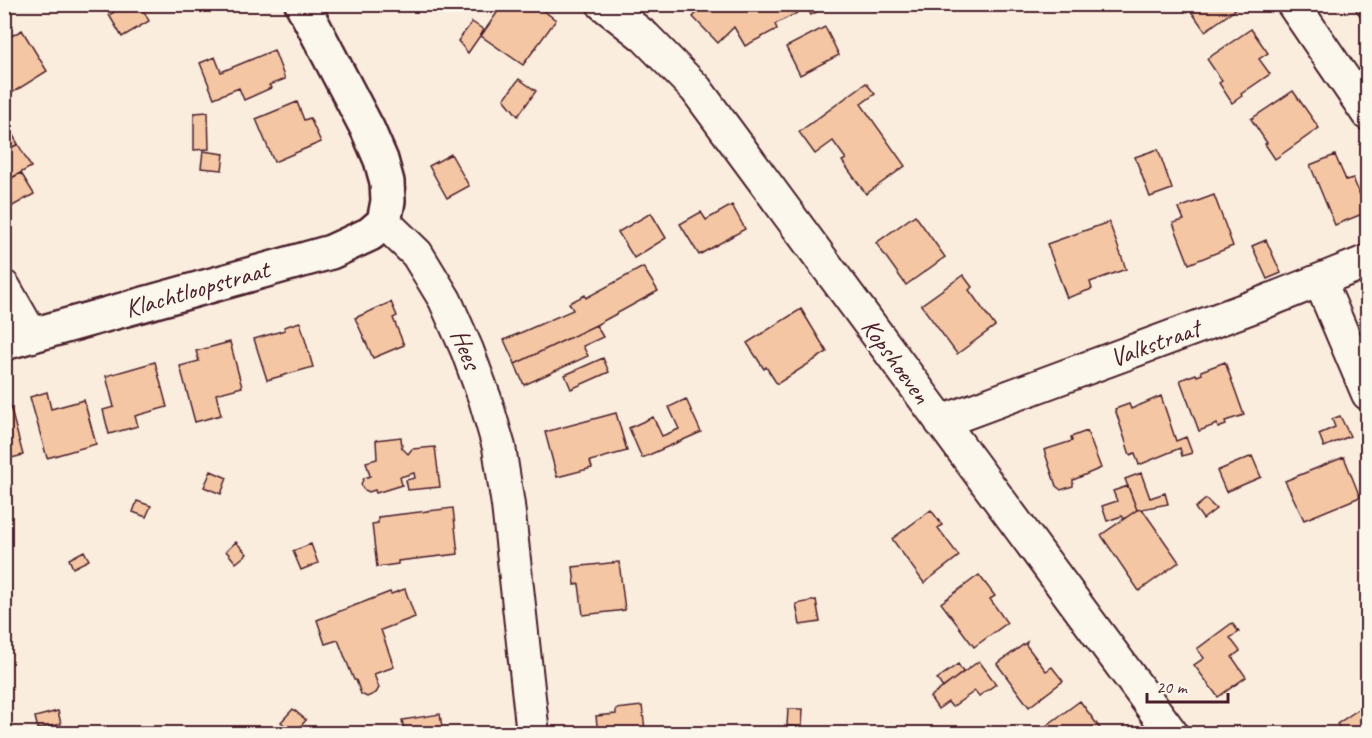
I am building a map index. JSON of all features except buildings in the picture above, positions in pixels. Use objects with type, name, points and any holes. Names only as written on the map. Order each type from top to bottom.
[{"type":"main road","points":[[302,4],[381,160],[387,182],[388,201],[384,222]]},
{"type":"main road","name":"Klachtloopstraat","points":[[18,339],[331,252],[370,234],[384,222]]},
{"type":"street","points":[[1293,4],[1368,114]]},
{"type":"street","name":"Kopshoeven","points":[[610,6],[645,37],[696,89],[1173,734]]},
{"type":"street","name":"Hees","points":[[384,222],[417,254],[445,300],[471,360],[499,447],[510,516],[533,734]]},
{"type":"street","name":"Valkstraat","points":[[941,422],[1368,261]]},
{"type":"street","points":[[1320,281],[1368,394]]},
{"type":"street","points":[[4,287],[18,339]]}]
